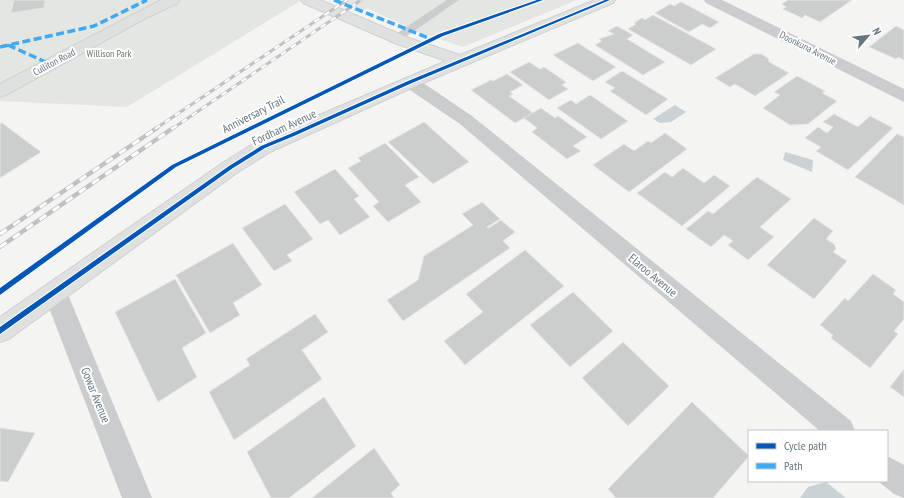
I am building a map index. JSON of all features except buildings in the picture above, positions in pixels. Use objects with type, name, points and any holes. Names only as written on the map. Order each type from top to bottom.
[{"type":"street","name":"Culliton Road","points":[[0,91],[139,16],[173,0]]},
{"type":"street","points":[[308,0],[400,39],[460,61]]},
{"type":"street","name":"Fordham Avenue","points":[[0,331],[250,155],[460,61],[608,0]]},
{"type":"street","name":"Doonkuna Avenue","points":[[711,0],[904,96]]},
{"type":"street","points":[[400,39],[426,76]]},
{"type":"street","name":"Elaroo Avenue","points":[[426,76],[466,120],[840,430]]},
{"type":"street","name":"Gowar Avenue","points":[[55,292],[137,498]]},
{"type":"street","points":[[888,471],[904,484]]},
{"type":"lane","points":[[400,39],[454,0]]},
{"type":"shaded area","points":[[341,0],[379,0],[364,10]]},
{"type":"shaded area","points":[[675,105],[686,112],[671,122],[660,123],[653,119]]},
{"type":"shaded area","points":[[785,152],[813,160],[812,172],[783,160]]},
{"type":"shaded area","points":[[826,482],[846,498],[800,498],[808,487]]},
{"type":"green space","name":"Willison Park","points":[[0,0],[302,0],[127,107],[0,101]]},
{"type":"green space","points":[[379,0],[577,0],[463,47],[420,33],[367,8]]},
{"type":"railway","points":[[155,129],[347,0]]},
{"type":"railway","points":[[172,129],[361,0]]},
{"type":"railway","points":[[0,234],[157,128]]},
{"type":"railway","points":[[0,247],[173,128]]},
{"type":"marked path","points":[[0,47],[94,26],[147,0]]},
{"type":"marked path","points":[[334,0],[363,13],[431,39]]},
{"type":"marked path","points":[[8,45],[50,64]]},
{"type":"cycle path","name":"Anniversary Trail","points":[[0,292],[174,166],[441,35],[541,0]]},
{"type":"cycle path","points":[[0,331],[231,167],[263,147],[410,82],[608,0]]}]
